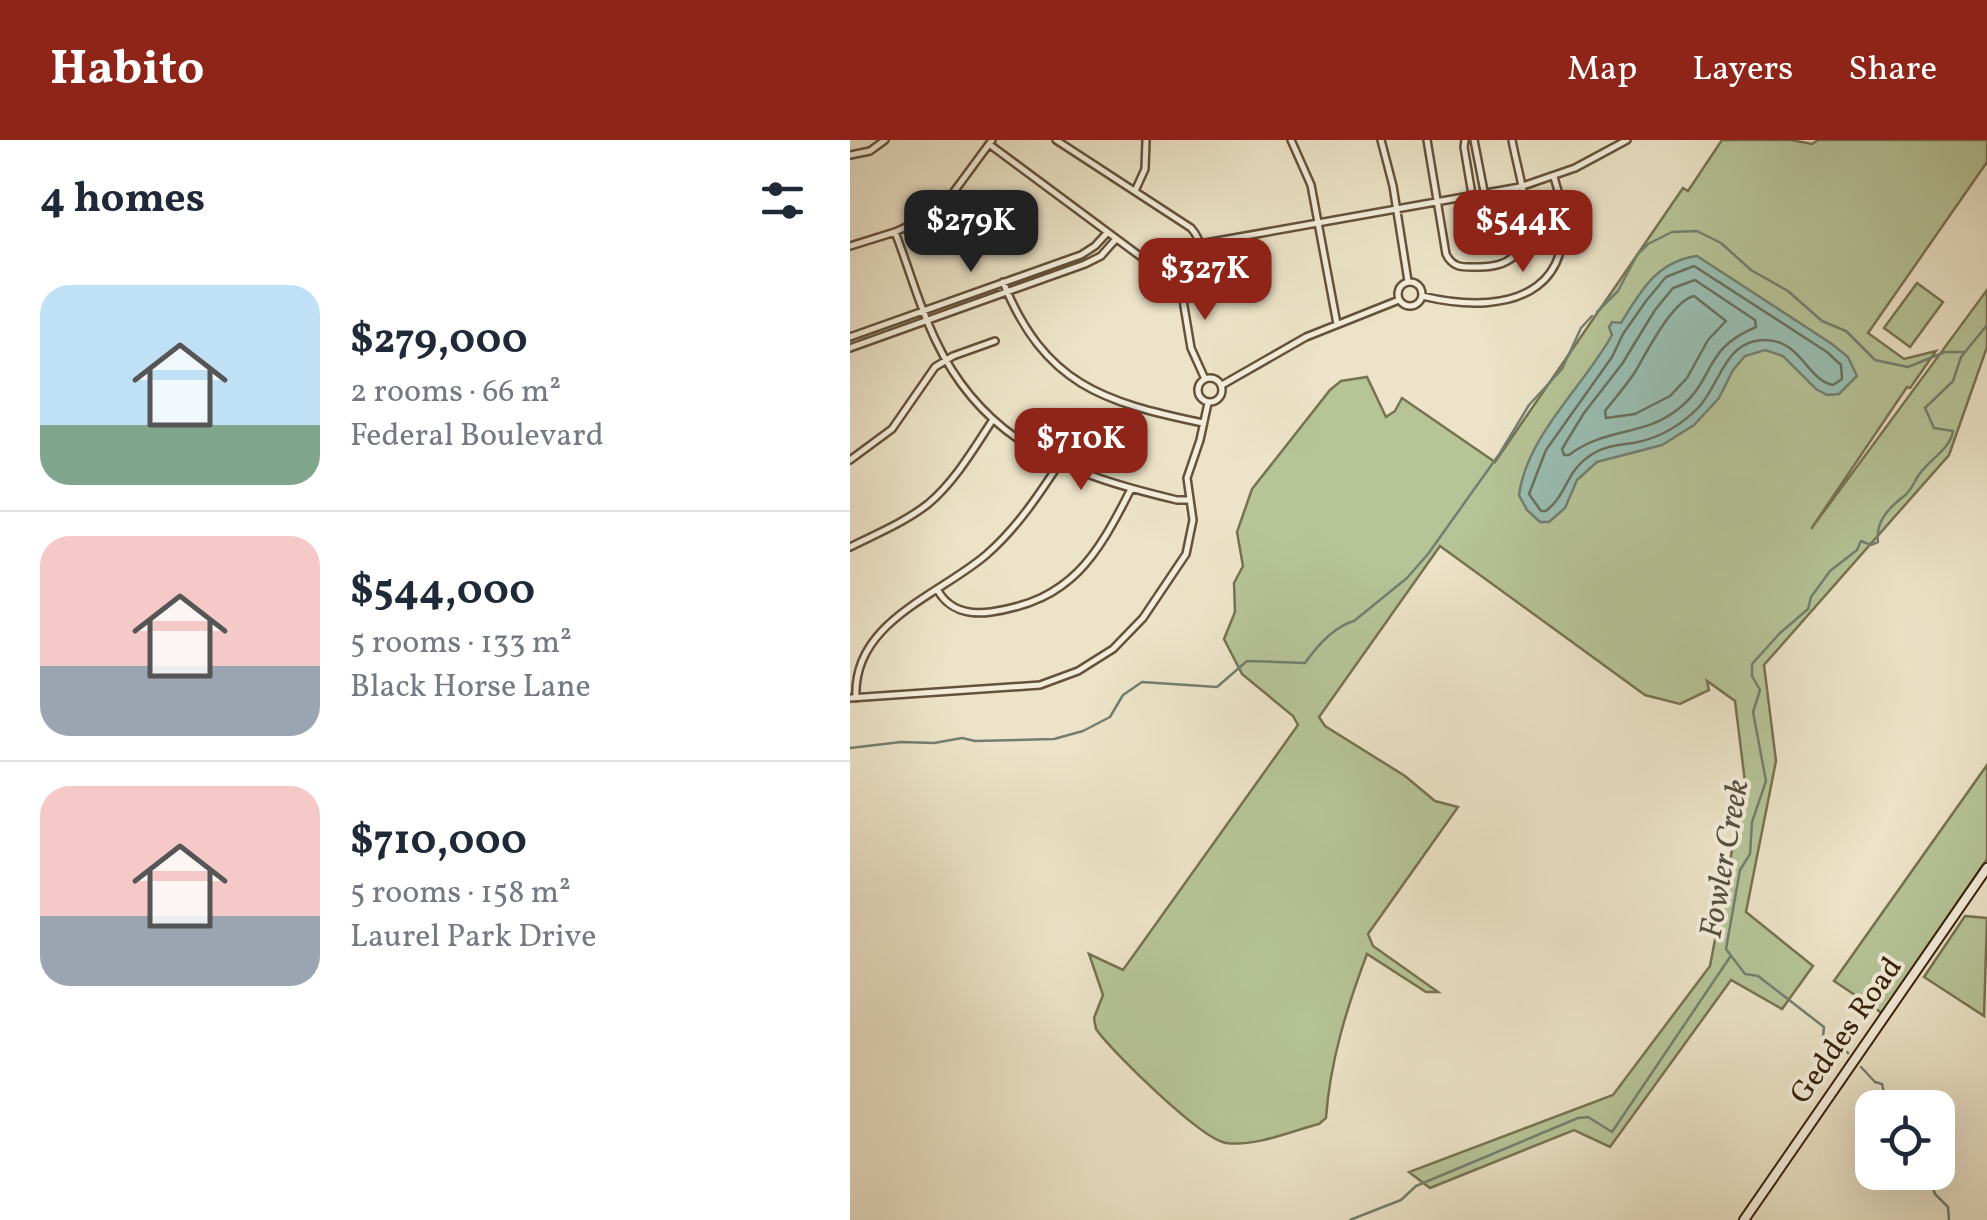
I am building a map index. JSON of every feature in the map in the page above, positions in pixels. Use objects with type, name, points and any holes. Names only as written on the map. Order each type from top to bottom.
[{"type":"main road","name":"Geddes Road","points":[[1744,1220],[1987,868]]},
{"type":"street","points":[[850,156],[885,140]]},
{"type":"street","points":[[850,246],[895,232],[945,207],[991,142],[1160,271],[1179,275],[1197,262],[1200,244],[1191,228],[1056,140]]},
{"type":"street","points":[[1134,192],[1146,160],[1146,140]]},
{"type":"street","points":[[1291,140],[1309,176],[1336,324]]},
{"type":"street","points":[[1381,140],[1408,282]]},
{"type":"street","points":[[1428,140],[1448,260],[1459,267],[1498,266],[1514,258],[1525,243],[1527,227],[1512,140]]},
{"type":"street","points":[[1465,140],[1472,198],[1478,226],[1484,230],[1490,224],[1474,140]]},
{"type":"street","points":[[1200,244],[1520,188],[1554,176],[1626,140]]},
{"type":"street","points":[[1422,296],[1491,304],[1522,297],[1536,287],[1552,269],[1562,248],[1564,223],[1554,176]]},
{"type":"street","points":[[895,232],[946,360],[965,392],[992,421],[1059,464],[1088,477],[1190,500]]},
{"type":"street","points":[[850,337],[1086,253],[1108,232]]},
{"type":"street","points":[[850,348],[1094,260],[1116,239]]},
{"type":"street","points":[[1179,275],[1192,348],[1205,379]]},
{"type":"street","points":[[1003,282],[1036,342],[1073,379],[1119,404],[1204,423]]},
{"type":"street","points":[[1400,300],[1399,288],[1408,282],[1419,285],[1422,296]]},
{"type":"street","points":[[1205,379],[1198,390],[1200,398],[1208,402],[1219,400],[1222,385],[1291,345],[1400,300],[1413,306],[1422,296]]},
{"type":"street","points":[[850,460],[892,428],[926,376],[946,360],[995,341]]},
{"type":"street","points":[[1205,379],[1214,378],[1222,385]]},
{"type":"street","points":[[1059,464],[1018,522],[995,546],[887,624],[858,672],[853,698],[1040,685],[1088,666],[1113,648],[1138,624],[1184,558],[1192,532],[1186,478],[1208,402]]},
{"type":"street","points":[[850,547],[914,514],[932,500],[950,482],[992,421]]},
{"type":"street","points":[[937,589],[945,602],[972,613],[1020,608],[1048,597],[1084,565],[1131,489]]},
{"type":"green space","points":[[1722,140],[1791,140],[1812,144],[1818,140],[1987,140],[1987,162],[1868,333],[1904,359],[1936,351],[1907,387],[1811,529],[1987,290],[1987,347],[1949,455],[1764,665],[1776,761],[1746,912],[1813,966],[1782,1009],[1731,980],[1610,1147],[1574,1130],[1430,1188],[1409,1172],[1613,1095],[1710,966],[1745,782],[1735,701],[1707,681],[1709,690],[1680,704],[1645,695],[1440,546],[1319,717],[1325,726],[1405,776],[1435,801],[1458,807],[1368,934],[1373,946],[1438,992],[1426,992],[1367,954],[1341,1034],[1326,1118],[1319,1124],[1261,1141],[1237,1144],[1214,1138],[1158,1093],[1096,1029],[1094,1018],[1103,995],[1089,954],[1123,970],[1298,725],[1293,716],[1242,674],[1224,639],[1235,612],[1234,583],[1243,566],[1237,532],[1252,489],[1330,390],[1341,381],[1367,377],[1386,417],[1395,411],[1402,398],[1495,462],[1683,188],[1688,191]]},
{"type":"green space","points":[[1917,283],[1943,302],[1910,347],[1884,328]]},
{"type":"green space","points":[[1987,765],[1987,859],[1882,1013],[1834,981]]},
{"type":"green space","points":[[1965,916],[1987,918],[1984,1016],[1924,977]]},
{"type":"water","points":[[1697,256],[1832,344],[1848,357],[1857,376],[1839,394],[1827,395],[1783,356],[1765,350],[1745,356],[1719,398],[1694,425],[1662,445],[1597,462],[1577,480],[1565,508],[1549,522],[1540,522],[1519,495],[1524,473],[1545,431],[1612,335],[1612,322],[1621,323],[1660,271]]},
{"type":"waterway","points":[[1597,312],[1618,291],[1637,255],[1648,244],[1672,232],[1697,231],[1721,243],[1751,270],[1788,291],[1822,321],[1846,331],[1875,360],[1908,367],[1945,352],[1964,352]]},
{"type":"waterway","points":[[850,748],[962,738],[1054,739],[1083,731],[1110,717],[1123,695],[1142,682],[1217,687],[1247,661],[1305,663],[1326,638],[1354,621],[1407,578],[1428,554],[1529,405],[1562,369],[1581,328],[1592,316]]},
{"type":"waterway","name":"Fowler Creek","points":[[1848,1053],[1841,1046],[1830,1045],[1823,1036],[1824,1027],[1758,976],[1745,974],[1726,949],[1740,870],[1750,854],[1752,822],[1766,781],[1753,712],[1760,690],[1752,676],[1752,664],[1808,609],[1811,597],[1830,571],[1857,550],[1861,541],[1871,545],[1878,542],[1885,515],[1948,444],[1953,431],[1934,428],[1925,408],[1953,381],[1961,357],[1987,325]]},
{"type":"waterway","points":[[1350,1220],[1401,1200],[1416,1186],[1578,1118],[1588,1117],[1612,1132],[1730,957]]},
{"type":"waterway","name":"Fowler Creek","points":[[1861,1067],[1882,1084],[1883,1090]]},
{"type":"waterway","name":"Fowler Creek","points":[[1934,1190],[1948,1207],[1949,1220]]}]
